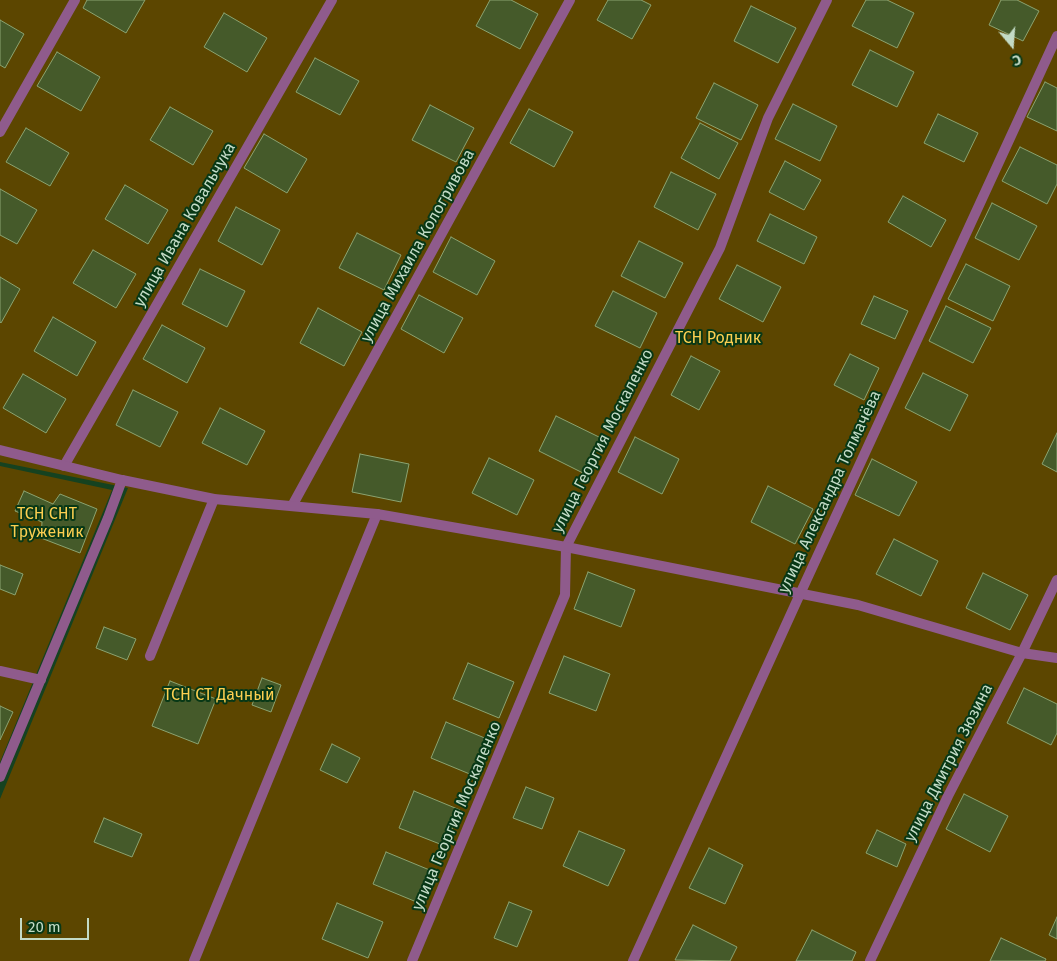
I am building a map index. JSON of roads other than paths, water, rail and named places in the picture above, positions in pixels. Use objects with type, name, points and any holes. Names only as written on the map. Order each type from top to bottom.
[{"type":"street","points":[[0,132],[75,0]]},
{"type":"street","name":"улица Ивана Ковальчука","points":[[64,466],[332,0]]},
{"type":"street","name":"улица Михаила Кологривова","points":[[292,506],[570,0]]},
{"type":"street","name":"улица Георгия Москаленко","points":[[412,961],[565,595],[566,547],[720,248],[768,118],[827,0]]},
{"type":"street","name":"улица Александра Толмачёва","points":[[633,961],[1057,36]]},
{"type":"street","points":[[0,450],[122,480],[214,499],[377,514],[566,547],[858,604],[1022,653],[1057,658]]},
{"type":"street","points":[[0,777],[122,480]]},
{"type":"street","points":[[150,656],[214,499]]},
{"type":"street","points":[[194,961],[377,514]]},
{"type":"street","name":"улица Дмитрия Зюзина","points":[[870,961],[948,796],[1022,653],[1057,580]]},
{"type":"street","points":[[0,671],[40,680]]},
{"type":"park label","name":"ТСН Родник","points":[[718,339]]},
{"type":"park label","name":"ТСН СНТ Труженик","points":[[47,524]]},
{"type":"park label","name":"ТСН СТ Дачный","points":[[219,696]]}]
